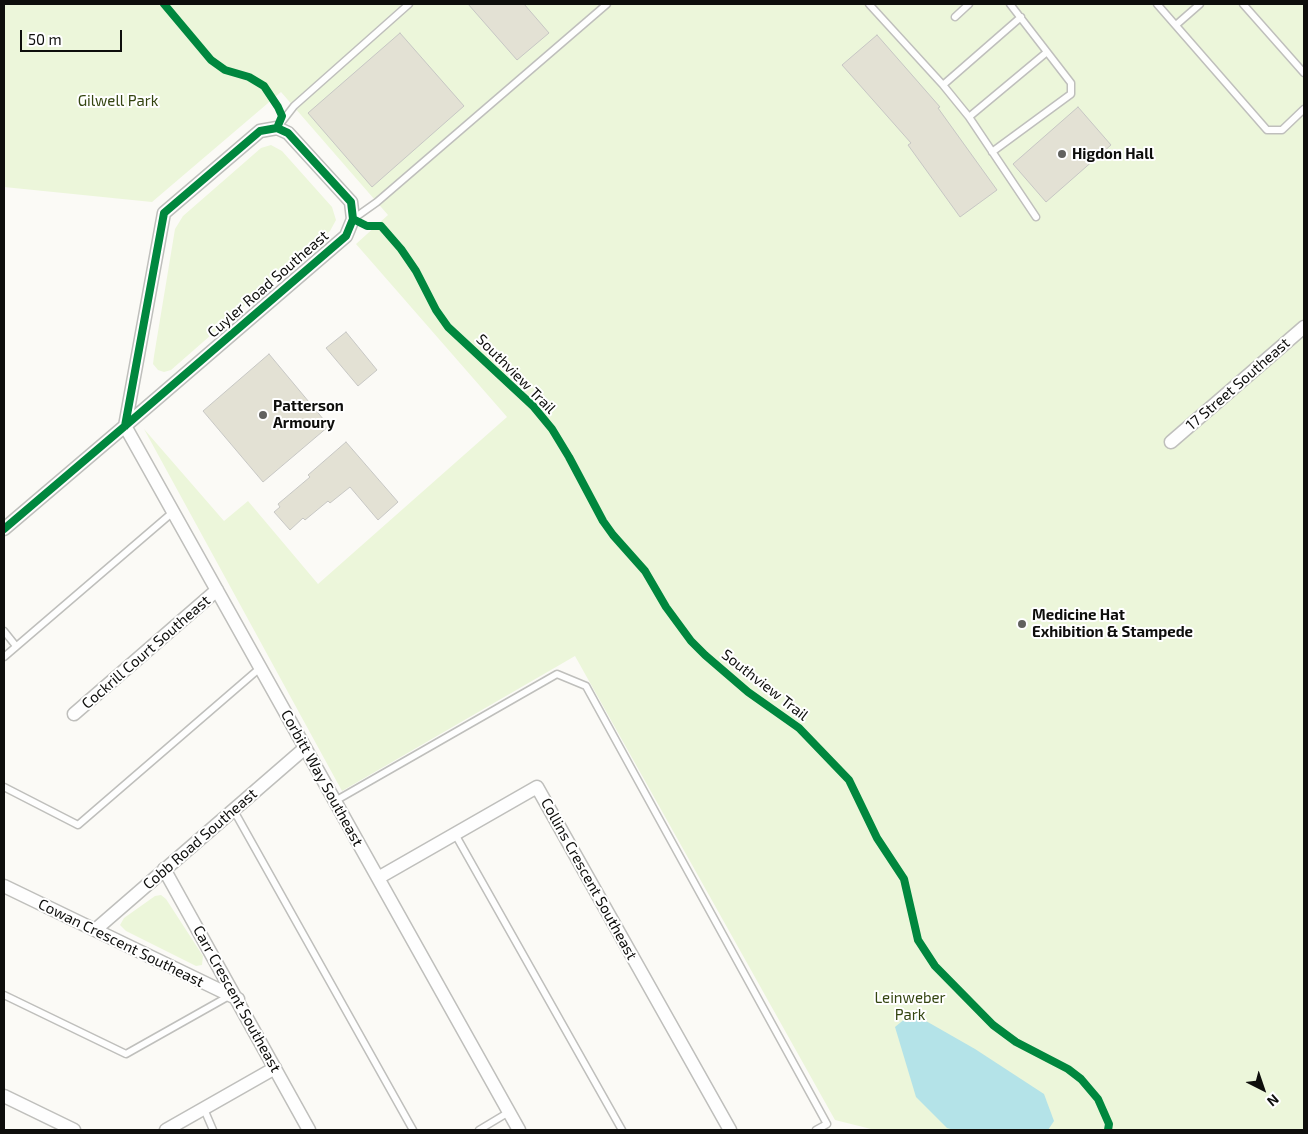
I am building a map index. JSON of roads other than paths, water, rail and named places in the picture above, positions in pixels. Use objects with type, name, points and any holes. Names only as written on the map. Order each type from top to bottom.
[{"type":"street","points":[[125,426],[164,213],[260,131],[277,128],[288,133],[350,202],[353,219]]},
{"type":"street","name":"Cuyler Road Southeast","points":[[4,530],[346,236],[353,219]]},
{"type":"street","name":"17 Street Southeast","points":[[1171,442],[1304,327]]},
{"type":"street","name":"Corbitt Way Southeast","points":[[125,426],[519,1130]]},
{"type":"street","name":"Cockrill Court Southeast","points":[[74,714],[217,590]]},
{"type":"street","name":"Cobb Road Southeast","points":[[95,930],[305,748]]},
{"type":"street","name":"Collins Crescent Southeast","points":[[378,878],[537,787],[730,1130]]},
{"type":"street","name":"Carr Crescent Southeast","points":[[164,869],[309,1130]]},
{"type":"street","name":"Cowan Crescent Southeast","points":[[4,886],[234,997]]},
{"type":"street","points":[[166,1130],[275,1068]]},
{"type":"street","points":[[4,1096],[74,1130]]},
{"type":"lane","points":[[277,128],[294,106],[409,4]]},
{"type":"lane","points":[[353,219],[377,202],[607,4]]},
{"type":"lane","points":[[869,4],[943,85],[969,117],[1036,216]]},
{"type":"lane","points":[[955,17],[969,4]]},
{"type":"lane","points":[[992,152],[1071,94],[1071,83],[1010,4]]},
{"type":"lane","points":[[1157,4],[1267,130],[1282,130],[1304,109]]},
{"type":"lane","points":[[1176,25],[1200,4]]},
{"type":"lane","points":[[1243,4],[1304,73]]},
{"type":"lane","points":[[943,85],[1021,17]]},
{"type":"lane","points":[[969,117],[1048,52]]},
{"type":"lane","points":[[4,657],[173,512]]},
{"type":"lane","points":[[4,631],[16,646]]},
{"type":"lane","points":[[4,787],[78,824],[260,668]]},
{"type":"lane","points":[[335,801],[557,674],[586,686],[827,1124],[816,1130]]},
{"type":"lane","points":[[233,809],[414,1130]]},
{"type":"lane","points":[[456,834],[622,1130]]},
{"type":"lane","points":[[4,995],[126,1054],[234,997]]},
{"type":"lane","points":[[204,1108],[213,1130]]},
{"type":"lane","points":[[479,1130],[509,1112]]},
{"type":"water","points":[[912,1013],[975,1049],[1044,1094],[1054,1121],[1048,1130],[954,1130],[947,1128],[916,1097],[895,1027]]},
{"type":"place","name":"Higdon Hall","points":[[1062,154]]},
{"type":"place","name":"Patterson Armoury","points":[[263,415]]},
{"type":"place","name":"Medicine Hat Exhibition & Stampede","points":[[1022,624]]},
{"type":"park label","name":"Gilwell Park","points":[[118,101]]},
{"type":"park label","name":"Leinweber Park","points":[[910,1006]]}]
